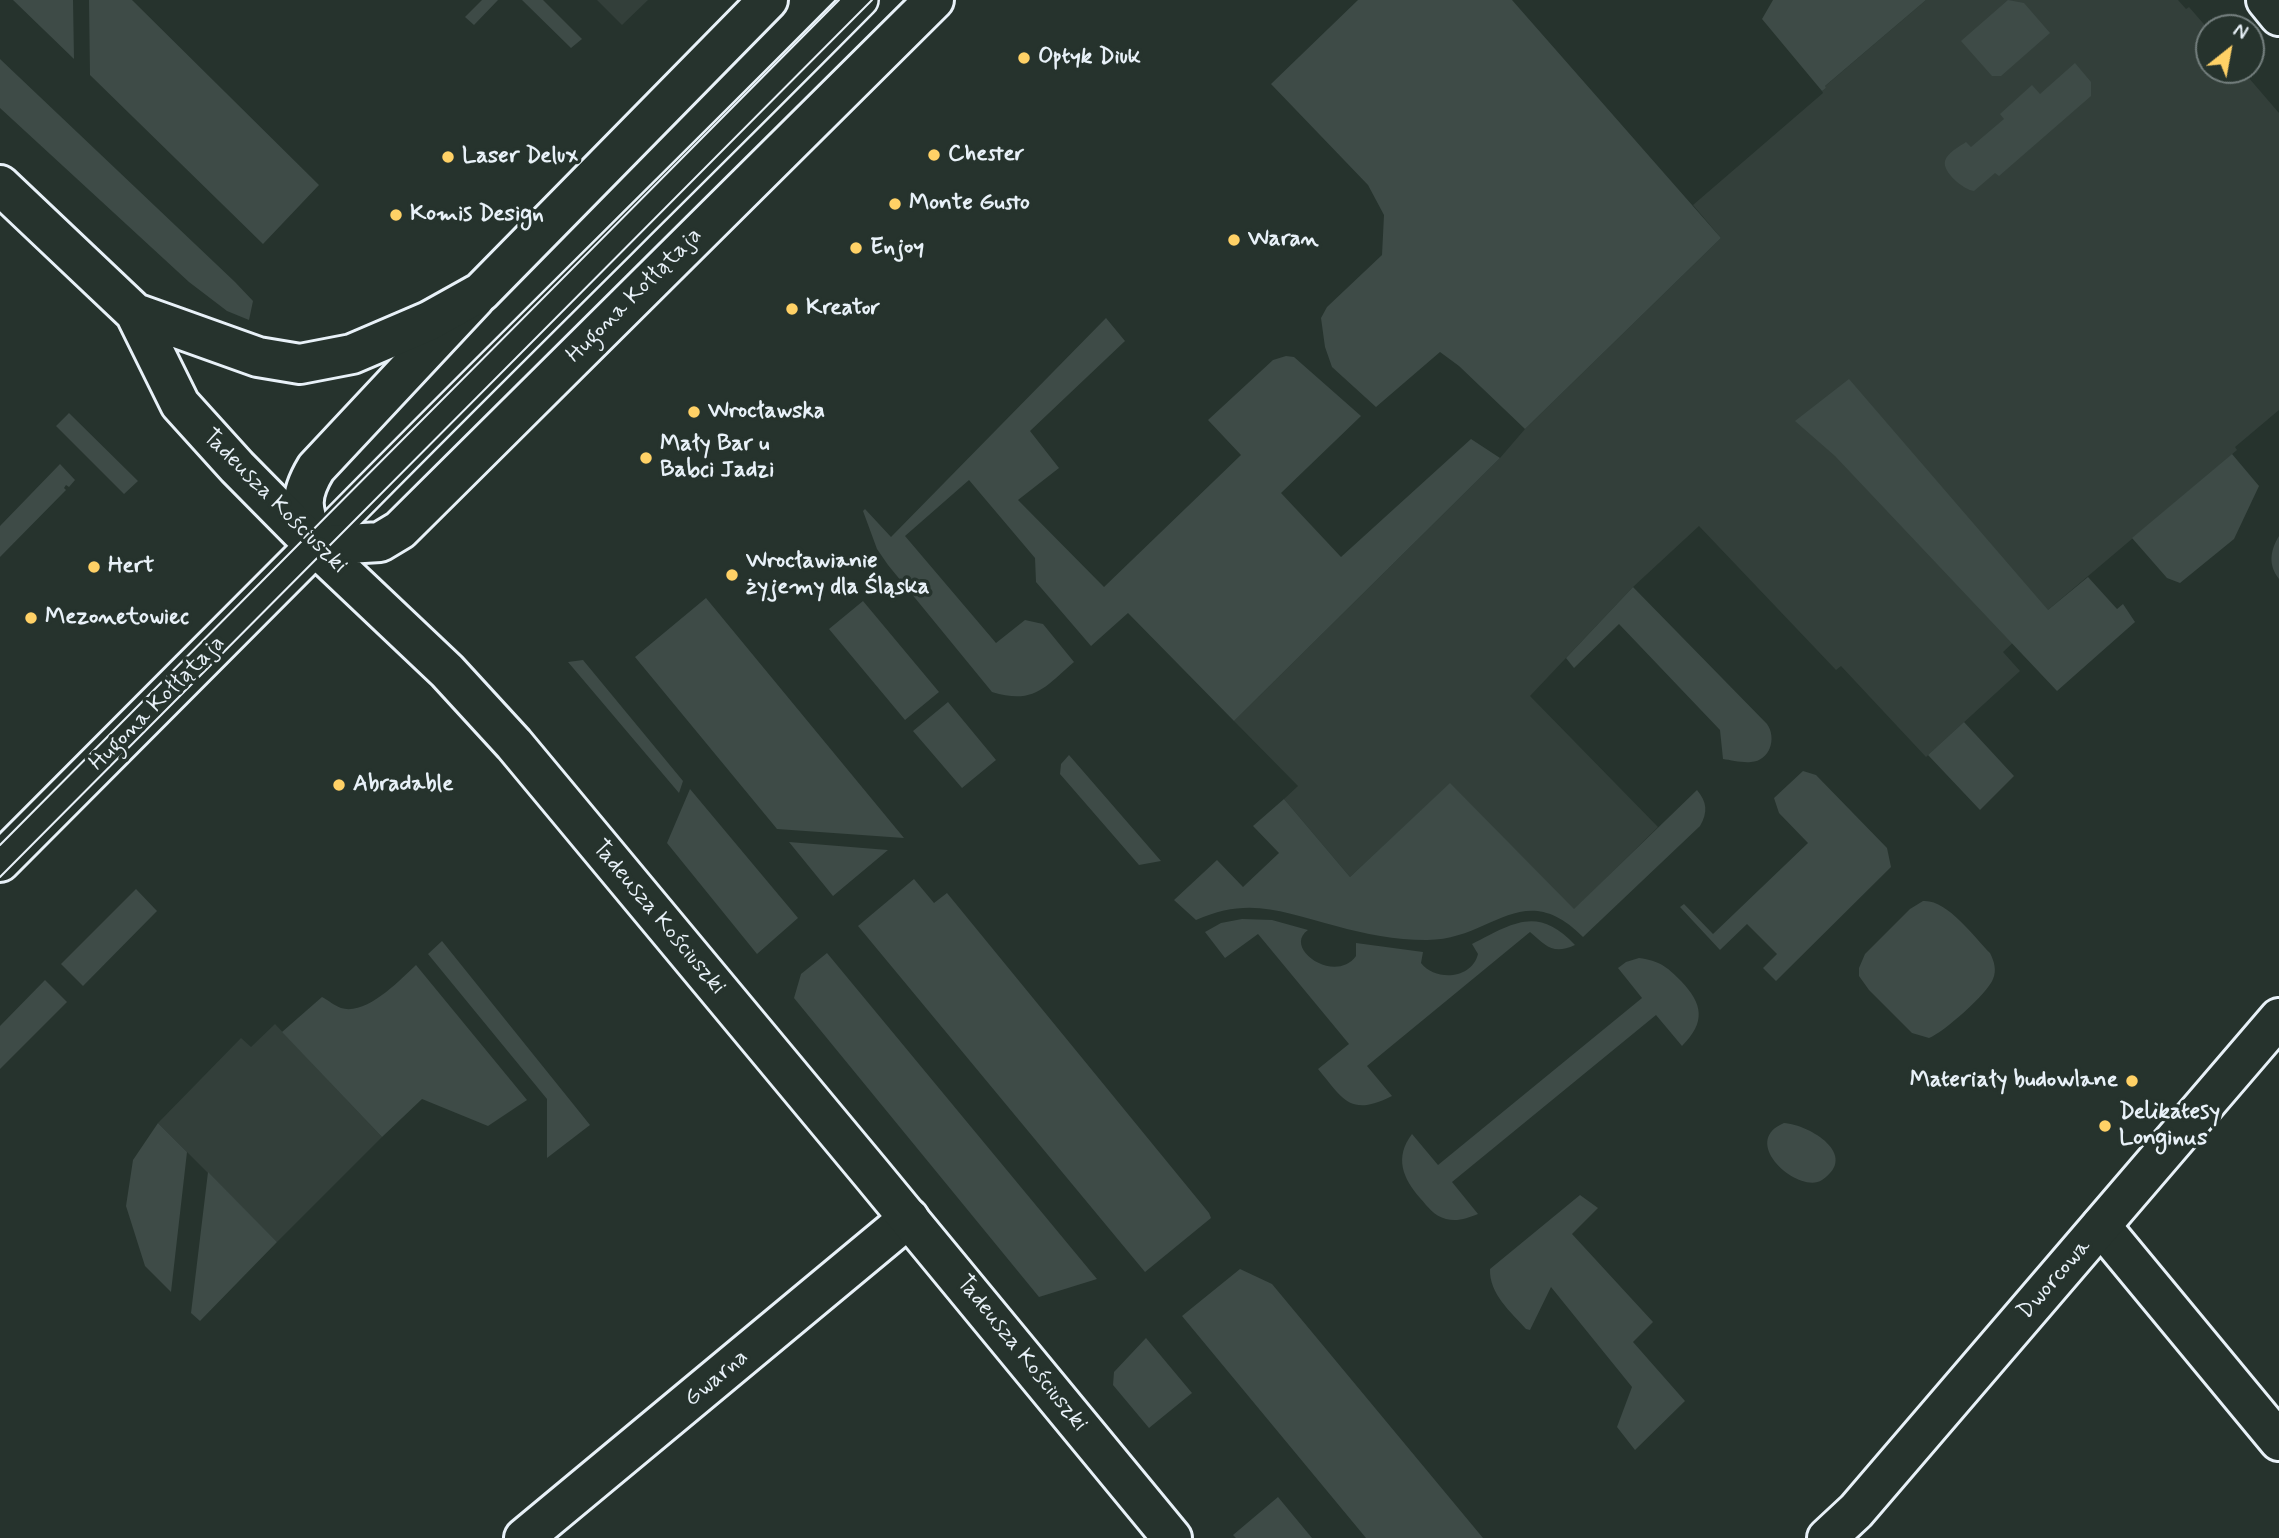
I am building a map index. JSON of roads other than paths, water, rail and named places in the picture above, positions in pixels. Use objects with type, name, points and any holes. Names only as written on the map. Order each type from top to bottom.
[{"type":"street","points":[[315,546],[302,504],[316,468],[481,292],[768,0]]},
{"type":"street","name":"Hugona Kołłątaja","points":[[0,862],[315,546],[380,542],[400,530],[934,0]]},
{"type":"street","points":[[2266,0],[2279,16]]},
{"type":"street","name":"Tadeusza Kościuszki","points":[[0,185],[135,313],[180,404],[237,467],[315,546],[447,671],[514,744],[1172,1538]]},
{"type":"street","name":"Tadeusza Kościuszki","points":[[135,313],[258,357],[300,364],[352,355],[429,321],[481,292]]},
{"type":"street","name":"Dworcowa","points":[[1827,1538],[1856,1511],[2279,1018]]},
{"type":"street","name":"Gwarna","points":[[524,1538],[909,1219]]},
{"type":"street","points":[[2101,1226],[2279,1441]]},
{"type":"lane","points":[[315,546],[861,0]]},
{"type":"tram line","points":[[0,845],[839,0]]},
{"type":"tram line","points":[[0,877],[872,0]]},
{"type":"place","name":"Optyk Diuk","points":[[1024,58]]},
{"type":"place","name":"Chester","points":[[934,155]]},
{"type":"place","name":"Laser Delux","points":[[448,157]]},
{"type":"place","name":"Monte Gusto","points":[[895,204]]},
{"type":"place","name":"Komis Design","points":[[396,215]]},
{"type":"place","name":"Waran","points":[[1234,240]]},
{"type":"place","name":"Enjoy","points":[[856,248]]},
{"type":"place","name":"Kreator","points":[[792,309]]},
{"type":"place","name":"Wrocławska","points":[[694,412]]},
{"type":"place","name":"Mały Bar u Babci Jadzi","points":[[646,458]]},
{"type":"place","name":"Hert","points":[[94,567]]},
{"type":"place","name":"Wrocławianie żyjemy dla Śląska","points":[[732,575]]},
{"type":"place","name":"Mezonetowiec","points":[[31,618]]},
{"type":"place","name":"Abradable","points":[[339,785]]},
{"type":"place","name":"Materiały budowlane","points":[[2132,1081]]},
{"type":"place","name":"Delikatesy Longinus","points":[[2105,1126]]}]
